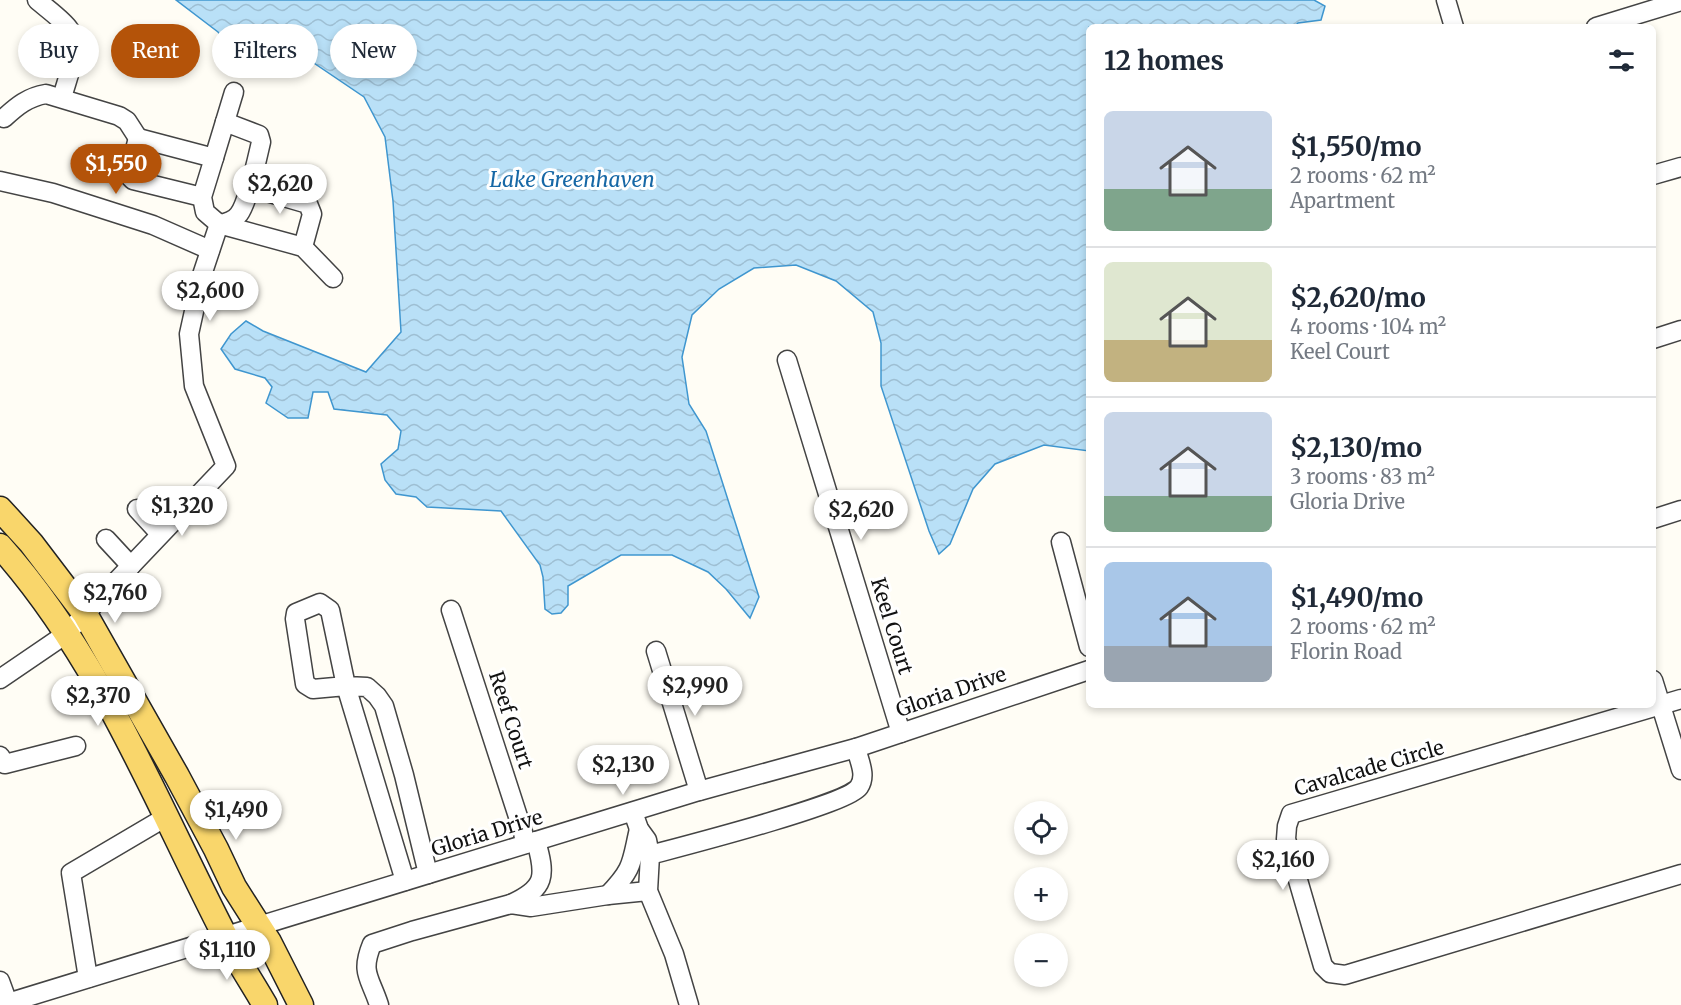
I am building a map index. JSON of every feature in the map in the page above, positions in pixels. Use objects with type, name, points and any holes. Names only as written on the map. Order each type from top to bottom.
[{"type":"main road","points":[[0,509],[31,543],[85,614],[177,776],[234,887],[268,942],[301,1005]]},
{"type":"main road","points":[[4,560],[66,634],[118,719],[224,935],[265,1005]]},
{"type":"street","points":[[37,0],[69,29],[74,44],[62,98]]},
{"type":"street","points":[[1446,0],[1453,24]]},
{"type":"street","points":[[1606,24],[1681,1]]},
{"type":"street","points":[[234,92],[202,197],[205,212],[219,224],[303,247],[333,278]]},
{"type":"street","points":[[1,118],[22,102],[46,93],[119,116],[127,122],[138,138],[214,158]]},
{"type":"street","points":[[219,224],[229,222],[239,215],[261,142],[259,135],[225,122]]},
{"type":"street","points":[[138,138],[130,177],[133,180],[202,197]]},
{"type":"street","points":[[1656,175],[1681,167]]},
{"type":"street","points":[[4,182],[53,193],[153,225],[210,250]]},
{"type":"street","points":[[249,187],[308,204],[312,214],[303,247]]},
{"type":"street","points":[[0,679],[66,634],[226,466],[194,386],[189,334],[202,275],[219,224]]},
{"type":"street","points":[[1656,338],[1681,330]]},
{"type":"street","name":"Keel Court","points":[[787,360],[901,734]]},
{"type":"street","points":[[137,509],[160,534]]},
{"type":"street","points":[[1656,518],[1681,510]]},
{"type":"street","points":[[106,539],[131,566]]},
{"type":"street","points":[[1061,542],[1086,636]]},
{"type":"street","points":[[405,881],[346,686],[330,610],[320,603],[296,613],[305,684],[313,689],[346,686],[367,687],[384,706],[429,874]]},
{"type":"street","name":"Reef Court","points":[[451,610],[524,832],[543,864],[542,880],[529,896],[512,904]]},
{"type":"street","points":[[656,651],[699,791]]},
{"type":"street","name":"Gloria Drive","points":[[4,1004],[531,843],[636,821],[699,791],[856,748],[1086,671]]},
{"type":"street","points":[[1656,689],[1681,770]]},
{"type":"street","points":[[1661,705],[1681,699]]},
{"type":"street","name":"Cavalcade Circle","points":[[1656,706],[1661,705]]},
{"type":"street","name":"Cavalcade Circle","points":[[1651,708],[1292,814],[1287,826],[1286,839],[1323,966],[1330,973],[1345,975],[1681,874]]},
{"type":"street","points":[[0,756],[5,764],[76,746]]},
{"type":"street","points":[[650,855],[846,797],[858,790],[864,778],[856,748]]},
{"type":"street","points":[[88,978],[71,873],[166,817]]},
{"type":"street","points":[[636,821],[647,840],[650,855],[648,891],[674,954],[689,1005]]},
{"type":"street","points":[[608,895],[624,878],[633,861],[636,821]]},
{"type":"street","points":[[391,835],[417,829]]},
{"type":"street","points":[[379,1005],[365,970],[366,959],[372,944],[512,904],[531,908],[648,891]]},
{"type":"street","points":[[0,981],[4,1004]]},
{"type":"water","name":"Lake Greenhaven","points":[[176,0],[1314,0],[1325,6],[1321,20],[1297,24],[1086,24],[1086,451],[1044,445],[995,464],[973,489],[950,544],[939,554],[929,531],[881,386],[881,343],[873,312],[836,281],[796,265],[754,268],[719,289],[692,315],[682,357],[689,404],[706,431],[759,597],[750,618],[726,589],[708,572],[672,555],[621,555],[568,586],[568,605],[561,613],[552,614],[545,609],[540,565],[501,511],[427,507],[416,497],[396,494],[385,480],[381,464],[398,449],[401,431],[387,415],[334,409],[328,392],[313,392],[308,418],[288,418],[266,403],[272,387],[265,378],[235,369],[221,349],[231,334],[246,321],[263,331],[366,372],[401,332],[393,201],[385,137],[364,97],[336,78],[417,78],[417,24],[330,24],[330,74],[318,66],[318,24],[212,24],[212,27]]}]
